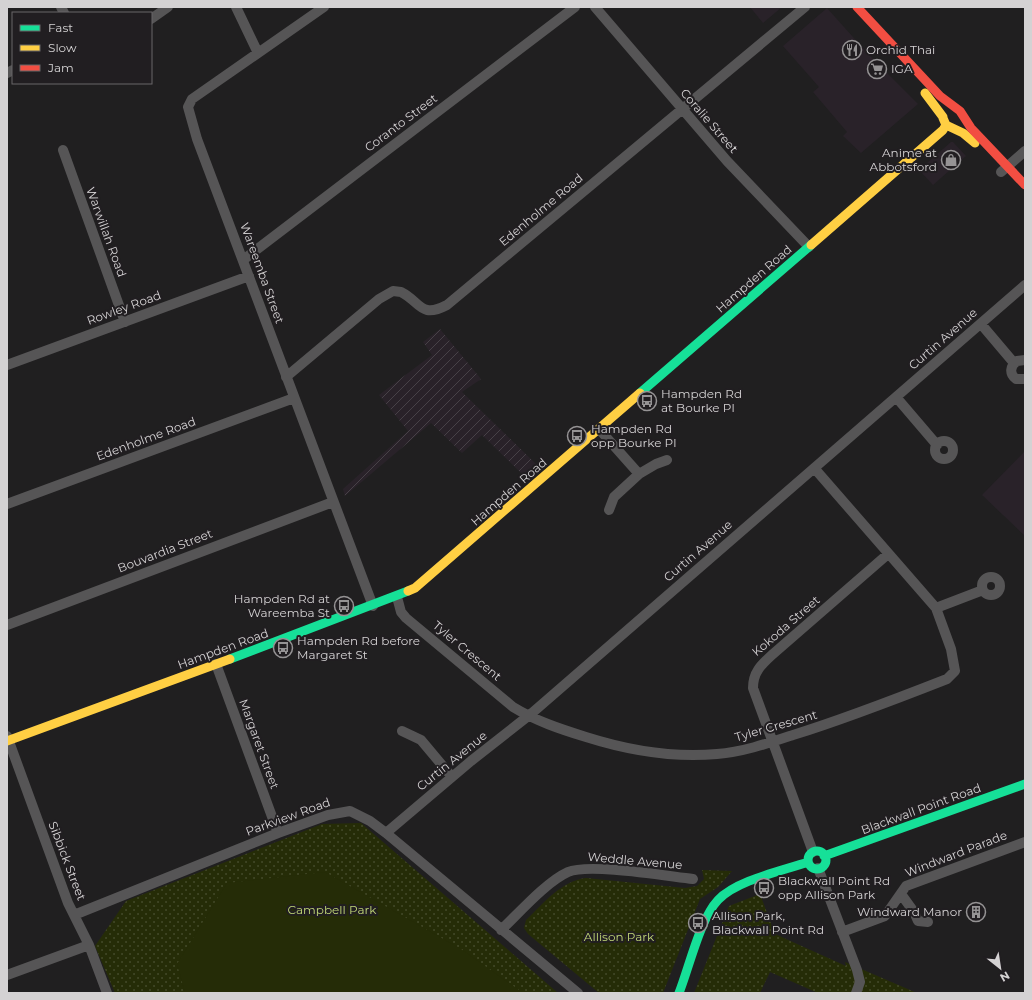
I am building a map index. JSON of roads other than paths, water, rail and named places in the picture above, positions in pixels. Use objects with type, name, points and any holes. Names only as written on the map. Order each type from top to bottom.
[{"type":"main road","points":[[847,7],[932,100],[948,124],[969,137],[1004,169],[1025,185]]},
{"type":"main road","points":[[857,7],[940,96],[960,111],[963,117],[1025,196]]},
{"type":"main road","points":[[948,124],[946,111],[954,108]]},
{"type":"main road","points":[[948,124],[960,125],[963,117]]},
{"type":"main road","name":"Hampden Road","points":[[8,739],[373,606],[415,588],[809,247],[948,124]]},
{"type":"main road","name":"Blackwall Point Road","points":[[824,856],[1025,784]]},
{"type":"main road","points":[[813,852],[821,852],[824,856],[824,863],[818,868],[813,868],[808,862],[809,855],[813,852]]},
{"type":"main road","points":[[679,993],[707,922],[718,900],[738,888],[808,862]]},
{"type":"street","points":[[152,18],[168,7]]},
{"type":"street","points":[[236,7],[258,53]]},
{"type":"street","name":"Wareemba Street","points":[[324,7],[192,99],[188,106],[197,139],[373,606]]},
{"type":"street","name":"Coranto Street","points":[[243,260],[575,7]]},
{"type":"street","name":"Coralie Street","points":[[595,7],[727,161],[809,247]]},
{"type":"street","name":"Edenholme Road","points":[[286,377],[379,299],[393,291],[406,294],[417,306],[427,311],[432,311],[447,305],[805,7]]},
{"type":"street","name":"Warwillah Road","points":[[63,150],[125,322]]},
{"type":"street","points":[[1004,169],[1025,151]]},
{"type":"street","name":"Rowley Road","points":[[7,365],[249,276]]},
{"type":"street","name":"Curtin Avenue","points":[[386,833],[452,777],[528,716],[815,469],[1025,285]]},
{"type":"street","points":[[981,324],[1014,363]]},
{"type":"street","points":[[1025,360],[1020,360],[1014,363],[1011,367],[1012,374],[1016,379],[1025,379]]},
{"type":"street","points":[[896,397],[937,445]]},
{"type":"street","name":"Edenholme Road","points":[[7,504],[294,398]]},
{"type":"street","points":[[599,429],[639,474]]},
{"type":"street","points":[[609,510],[614,497],[639,474],[656,464],[667,460]]},
{"type":"street","name":"Tyler Crescent","points":[[397,597],[401,612],[406,618],[513,706],[528,716],[558,728],[620,747],[678,754],[721,754],[748,749],[772,742],[822,726],[947,679],[955,670],[953,658],[936,608],[815,469]]},
{"type":"street","name":"Bouvardia Street","points":[[7,624],[333,502]]},
{"type":"street","name":"Kokoda Street","points":[[813,852],[753,688],[753,678],[758,668],[888,554]]},
{"type":"street","points":[[936,608],[983,590]]},
{"type":"street","name":"Margaret Street","points":[[216,664],[278,833]]},
{"type":"street","points":[[402,731],[421,740],[452,777]]},
{"type":"street","name":"Sibbick Street","points":[[8,739],[68,903],[89,945],[107,993]]},
{"type":"street","name":"Parkview Road","points":[[74,915],[278,833],[328,815],[350,811],[370,821],[386,833],[578,993]]},
{"type":"street","name":"Windward Parade","points":[[842,932],[885,916],[906,886],[1025,842]]},
{"type":"street","name":"Weddle Avenue","points":[[501,930],[556,879],[569,872],[588,868],[693,879]]},
{"type":"street","points":[[818,868],[857,970],[860,982],[856,993]]},
{"type":"street","points":[[901,894],[918,920],[928,922]]},
{"type":"street","points":[[7,975],[89,945]]},
{"type":"place","name":"Orchid Thai","points":[[852,50]]},
{"type":"place","name":"IGA","points":[[877,69]]},
{"type":"place","name":"Anime at Abbotsford","points":[[951,160]]},
{"type":"place","name":"Hampden Rd at Bourke Pl","points":[[647,401]]},
{"type":"place","name":"Hampden Rd opp Bourke Pl","points":[[577,436]]},
{"type":"place","name":"Hampden Rd at Wareemba St","points":[[344,606]]},
{"type":"place","name":"Hampden Rd before Margaret St","points":[[283,648]]},
{"type":"place","name":"Blackwall Point Rd opp Allison Park","points":[[764,888]]},
{"type":"place","name":"Windward Manor","points":[[976,912]]},
{"type":"place","name":"Allison Park, Blackwall Point Rd","points":[[698,923]]},
{"type":"park label","name":"Campbell Park","points":[[332,910]]},
{"type":"park label","name":"Allison Park","points":[[619,937]]}]
